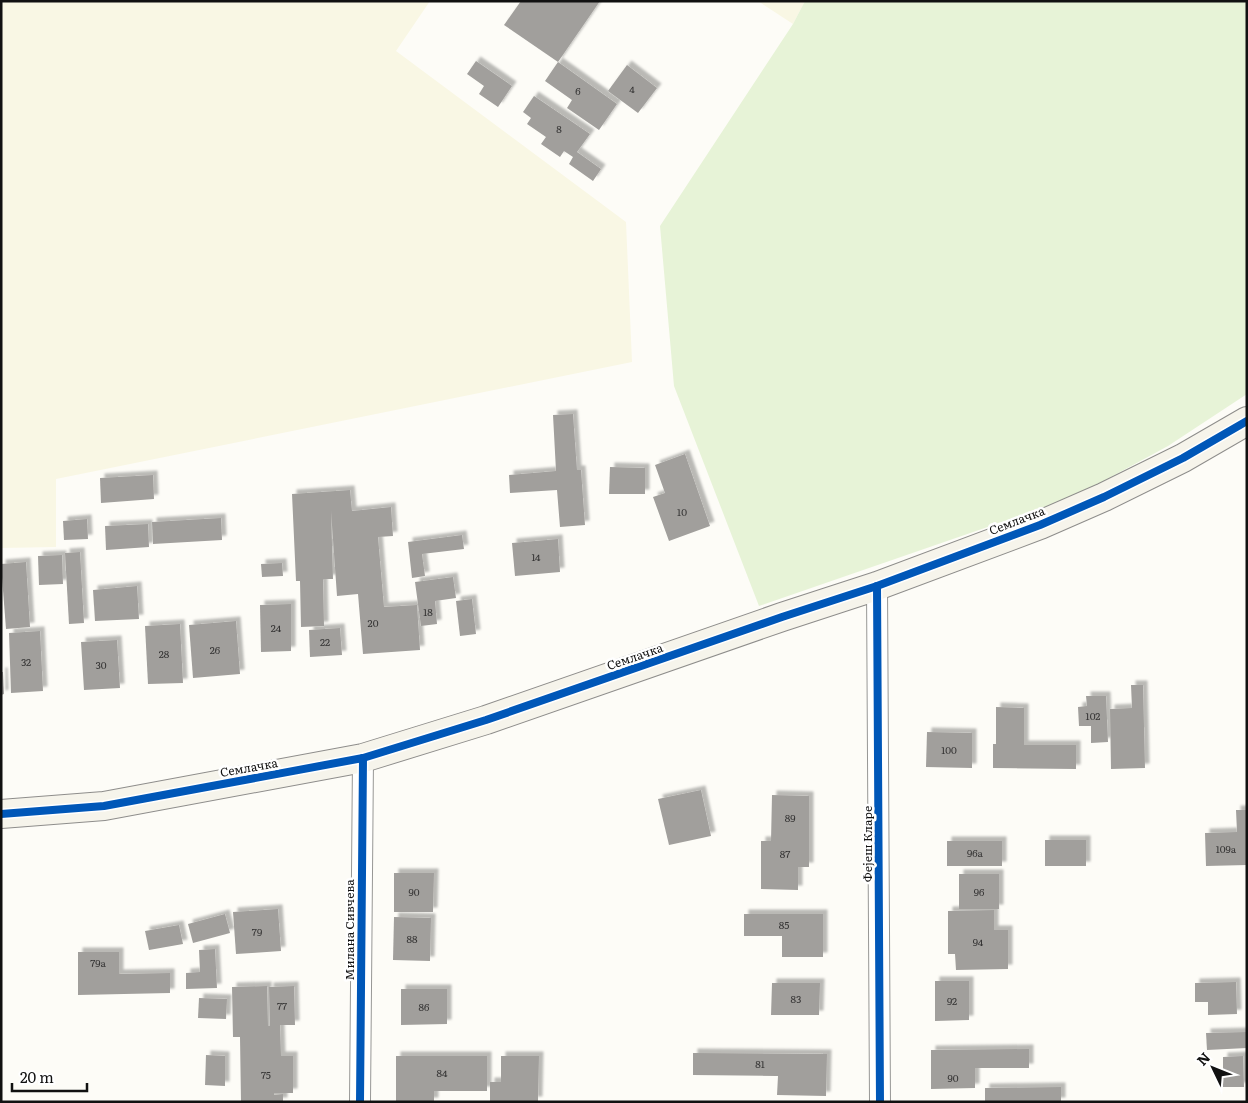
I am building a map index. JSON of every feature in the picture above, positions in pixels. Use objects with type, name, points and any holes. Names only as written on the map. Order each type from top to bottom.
[{"type":"main road","name":"Семлачка","points":[[1,814],[104,806],[363,758],[496,717],[782,617],[877,586],[1040,525],[1104,497],[1183,458],[1247,421]]},
{"type":"street","name":"Фејеш Кларе","points":[[877,586],[880,1102]]},
{"type":"street","name":"Милана Сивчева","points":[[360,1102],[363,758]]},
{"type":"shaded area","points":[[1,1],[430,1],[396,51],[626,222],[632,362],[56,479],[56,547],[1,548]]},
{"type":"shaded area","points":[[758,1],[805,1],[793,24]]},
{"type":"green space","points":[[805,1],[1247,1],[1247,394],[1168,446],[1074,497],[759,606],[674,386],[660,226],[793,24]]},
{"type":"building","points":[[521,1],[600,1],[558,62],[504,25]]},
{"type":"building","points":[[476,61],[512,86],[498,107],[479,94],[484,86],[467,74]]},
{"type":"building","points":[[558,62],[617,104],[599,130],[567,108],[572,100],[545,81]]},
{"type":"building","points":[[627,65],[657,88],[638,113],[608,91]]},
{"type":"building","points":[[534,96],[590,134],[577,152],[601,169],[593,181],[569,164],[573,157],[564,151],[560,157],[541,144],[546,137],[527,124],[531,118],[523,112]]},
{"type":"building","points":[[573,414],[577,470],[581,470],[585,525],[560,527],[557,490],[510,493],[509,475],[556,471],[553,415]]},
{"type":"building","points":[[685,454],[710,526],[669,541],[653,497],[665,493],[655,465]]},
{"type":"building","points":[[610,467],[645,468],[645,494],[609,494]]},
{"type":"building","points":[[153,475],[154,499],[101,503],[100,478]]},
{"type":"building","points":[[350,490],[352,511],[391,507],[393,536],[378,537],[384,607],[417,605],[420,650],[363,654],[358,594],[337,596],[331,511],[333,579],[323,579],[324,626],[301,627],[300,581],[296,581],[292,494]]},
{"type":"building","points":[[221,518],[222,540],[153,544],[152,522]]},
{"type":"building","points":[[87,519],[88,539],[64,540],[63,521]]},
{"type":"building","points":[[148,524],[149,547],[106,550],[105,526]]},
{"type":"building","points":[[462,535],[464,549],[422,554],[425,576],[412,578],[408,542]]},
{"type":"building","points":[[558,539],[560,572],[515,576],[512,543]]},
{"type":"building","points":[[80,552],[84,623],[69,624],[65,553]]},
{"type":"building","points":[[62,555],[63,584],[39,585],[38,556]]},
{"type":"building","points":[[26,562],[30,627],[6,629],[1,564]]},
{"type":"building","points":[[282,563],[283,576],[262,577],[261,564]]},
{"type":"building","points":[[453,577],[456,598],[435,601],[437,624],[421,626],[415,582]]},
{"type":"building","points":[[137,586],[139,619],[95,621],[93,590]]},
{"type":"building","points":[[472,599],[476,634],[460,636],[456,601]]},
{"type":"building","points":[[291,604],[291,651],[261,652],[260,605]]},
{"type":"building","points":[[236,621],[240,674],[193,678],[189,625]]},
{"type":"building","points":[[180,624],[183,683],[148,684],[145,626]]},
{"type":"building","points":[[340,628],[342,655],[310,657],[309,630]]},
{"type":"building","points":[[40,631],[43,691],[11,693],[9,633]]},
{"type":"building","points":[[117,640],[120,688],[84,690],[81,642]]},
{"type":"building","points":[[1,672],[3,672],[4,694],[1,695]]},
{"type":"building","points":[[1131,685],[1143,685],[1145,768],[1111,769],[1110,709],[1132,708]]},
{"type":"building","points":[[1086,696],[1106,696],[1108,742],[1091,743],[1091,726],[1079,726],[1078,707],[1087,706]]},
{"type":"building","points":[[996,707],[1024,708],[1024,745],[1076,745],[1076,769],[993,768],[993,744],[996,744]]},
{"type":"building","points":[[927,732],[972,733],[972,768],[926,767]]},
{"type":"building","points":[[701,790],[711,836],[669,845],[658,799]]},
{"type":"building","points":[[772,795],[809,796],[809,867],[798,867],[798,890],[761,889],[761,841],[771,841]]},
{"type":"building","points":[[1236,810],[1247,810],[1247,865],[1206,866],[1205,833],[1237,832]]},
{"type":"building","points":[[1045,840],[1086,840],[1086,866],[1045,866]]},
{"type":"building","points":[[947,841],[1002,841],[1002,866],[947,866]]},
{"type":"building","points":[[394,873],[434,873],[433,912],[394,912]]},
{"type":"building","points":[[959,874],[999,874],[999,909],[959,909]]},
{"type":"building","points":[[278,909],[281,951],[236,954],[233,912]]},
{"type":"building","points":[[994,910],[994,930],[1008,930],[1008,969],[956,970],[955,954],[948,954],[948,911]]},
{"type":"building","points":[[225,914],[230,933],[193,943],[188,924]]},
{"type":"building","points":[[744,914],[823,914],[823,957],[782,957],[782,936],[744,936]]},
{"type":"building","points":[[394,917],[431,918],[430,961],[393,960]]},
{"type":"building","points":[[179,925],[183,944],[149,950],[145,931]]},
{"type":"building","points":[[215,949],[217,988],[186,989],[186,973],[200,972],[199,950]]},
{"type":"building","points":[[78,952],[119,952],[119,974],[170,973],[170,993],[78,995]]},
{"type":"building","points":[[935,981],[969,981],[969,1020],[935,1021]]},
{"type":"building","points":[[1236,982],[1237,1014],[1208,1015],[1208,1002],[1195,1002],[1195,983]]},
{"type":"building","points":[[772,983],[820,983],[819,1015],[771,1015]]},
{"type":"building","points":[[267,986],[268,1026],[270,1026],[269,987],[294,986],[295,1025],[280,1025],[281,1056],[293,1056],[293,1093],[274,1093],[274,1095],[283,1094],[283,1102],[241,1102],[240,1037],[233,1037],[232,987]]},
{"type":"building","points":[[401,989],[447,989],[447,1024],[401,1025]]},
{"type":"building","points":[[199,998],[227,999],[226,1019],[198,1018]]},
{"type":"building","points":[[1247,1032],[1247,1048],[1207,1050],[1206,1033]]},
{"type":"building","points":[[1029,1049],[1029,1068],[975,1068],[975,1088],[931,1089],[931,1050]]},
{"type":"building","points":[[693,1053],[827,1054],[826,1096],[777,1095],[778,1076],[693,1075]]},
{"type":"building","points":[[206,1055],[225,1056],[225,1086],[205,1085]]},
{"type":"building","points":[[396,1056],[487,1056],[487,1091],[434,1091],[434,1102],[396,1102]]},
{"type":"building","points":[[501,1056],[539,1056],[538,1101],[490,1101],[490,1082],[501,1082]]},
{"type":"building","points":[[1243,1056],[1244,1087],[1223,1087],[1223,1057]]},
{"type":"building","points":[[1061,1087],[1061,1102],[985,1102],[985,1088]]},
{"type":"cycle path","points":[[1,814],[104,806],[363,758],[486,720],[877,586],[1040,525],[1104,497],[1183,458],[1247,421]]},
{"type":"cycle path","points":[[877,586],[880,1102]]},
{"type":"cycle path","points":[[360,1102],[363,758]]}]
